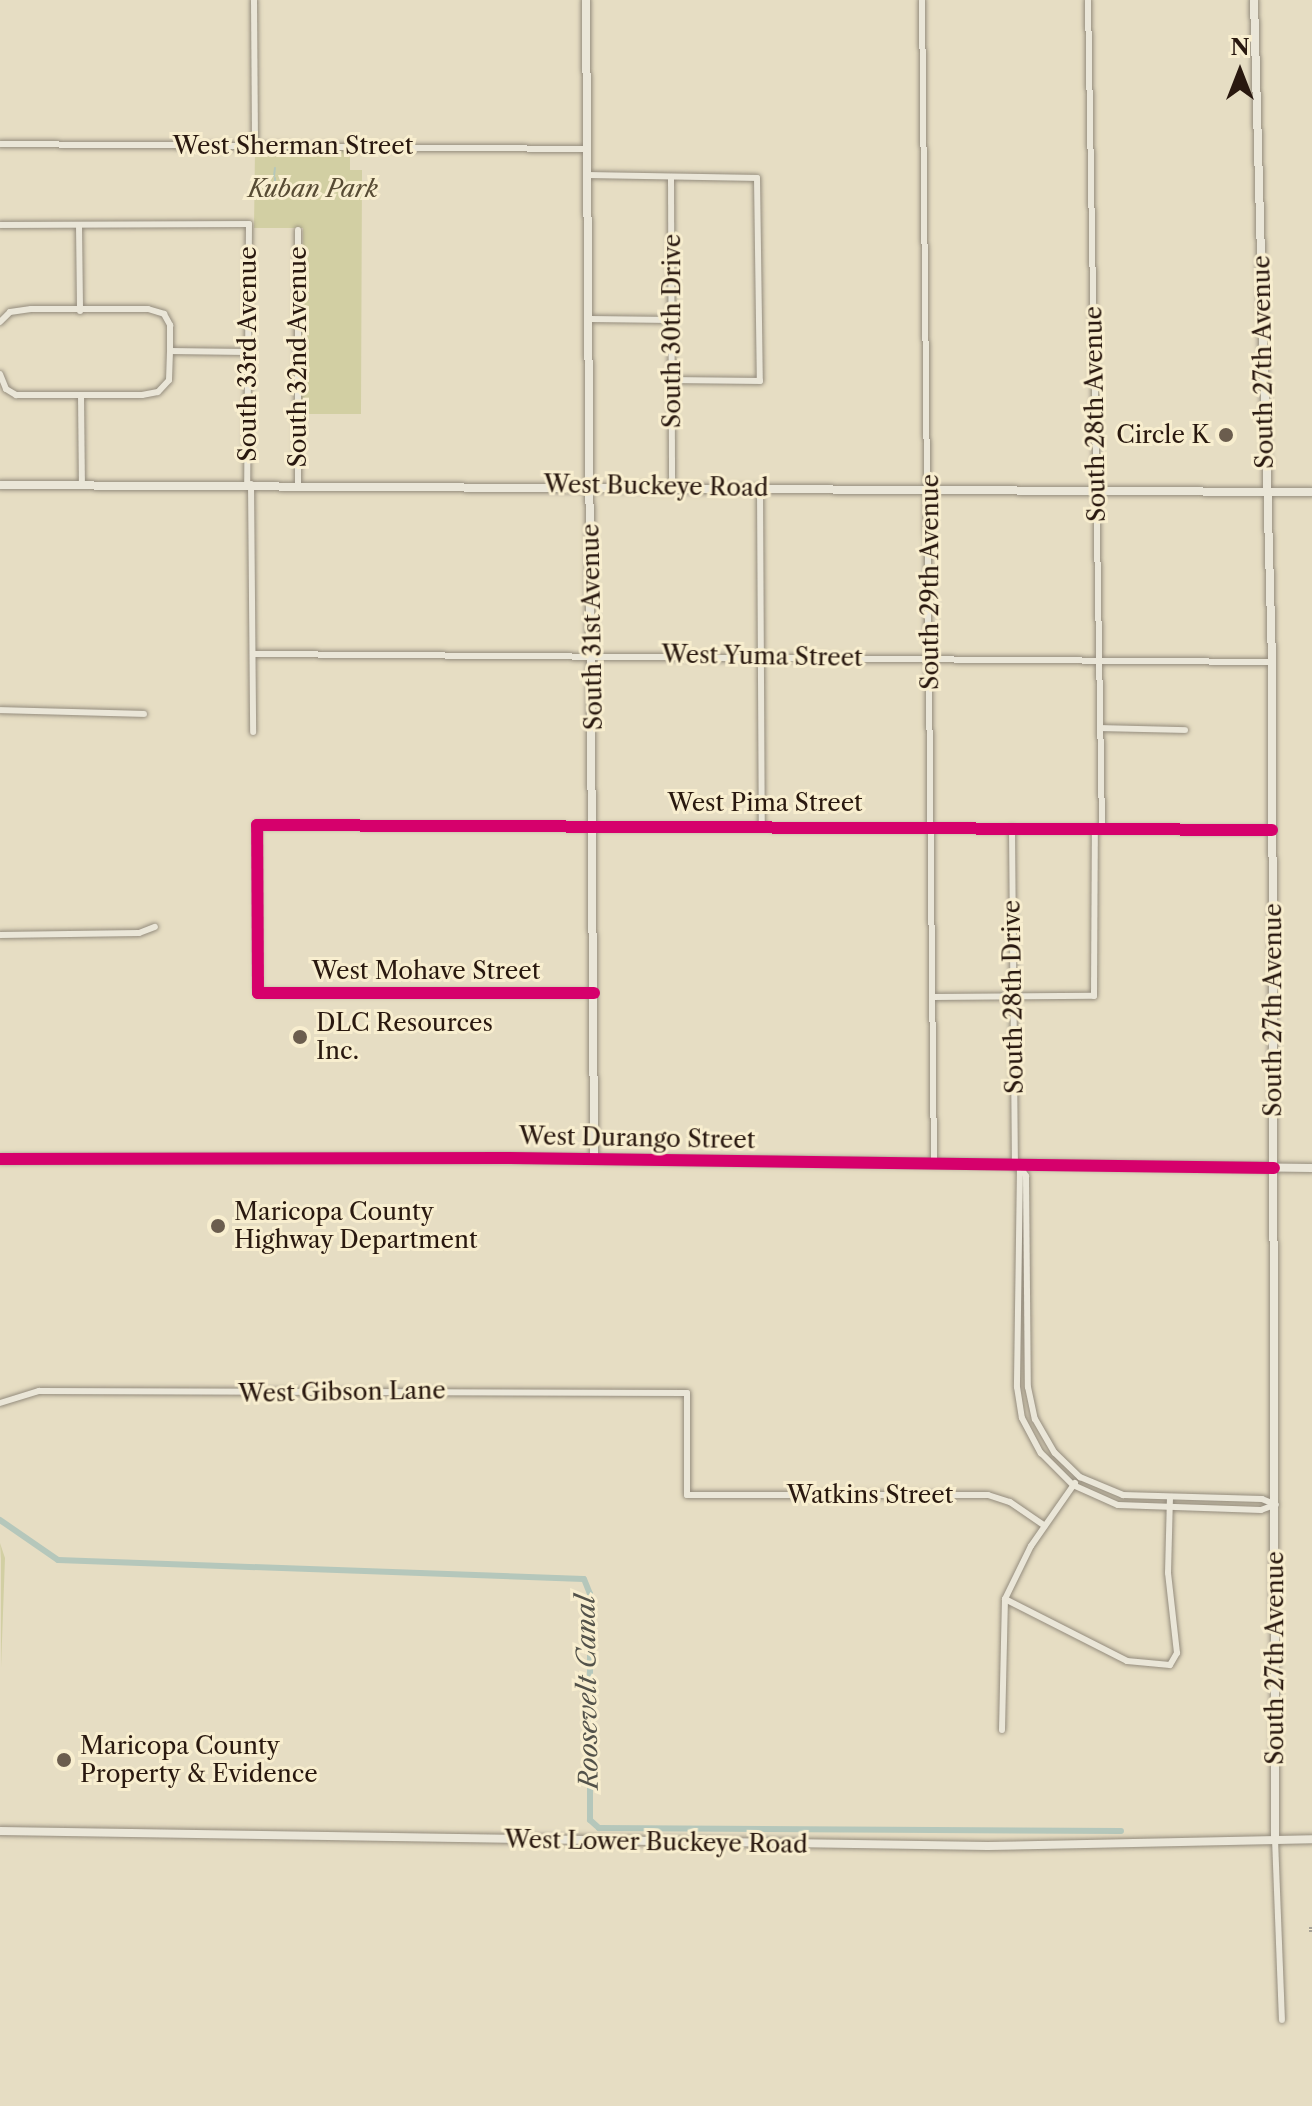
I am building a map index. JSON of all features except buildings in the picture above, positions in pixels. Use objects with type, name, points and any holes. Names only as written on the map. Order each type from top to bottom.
[{"type":"main road","name":"South 31st Avenue","points":[[586,0],[587,149],[590,175],[594,1158]]},
{"type":"main road","name":"South 27th Avenue","points":[[1254,0],[1272,662],[1275,1839]]},
{"type":"main road","name":"West Buckeye Road","points":[[0,485],[591,485],[1312,492]]},
{"type":"main road","name":"West Durango Street","points":[[0,1159],[594,1158],[1017,1167],[1312,1168]]},
{"type":"main road","name":"West Lower Buckeye Road","points":[[0,1831],[998,1846],[1312,1839]]},
{"type":"street","points":[[254,0],[255,146]]},
{"type":"street","name":"South 29th Avenue","points":[[922,0],[934,1165]]},
{"type":"street","name":"South 28th Avenue","points":[[1013,997],[1094,996],[1101,728],[1088,0]]},
{"type":"street","name":"West Sherman Street","points":[[0,144],[587,149]]},
{"type":"street","points":[[590,175],[757,178],[760,381],[672,380]]},
{"type":"street","name":"South 30th Drive","points":[[671,177],[672,486]]},
{"type":"street","name":"South 33rd Avenue","points":[[79,225],[249,224],[247,352],[253,732]]},
{"type":"street","points":[[0,225],[79,225],[80,311]]},
{"type":"street","name":"South 32nd Avenue","points":[[298,230],[298,485]]},
{"type":"street","points":[[0,322],[10,312],[148,309],[164,314],[170,325],[169,380],[158,392],[16,395],[6,389],[0,374]]},
{"type":"street","points":[[590,319],[672,320]]},
{"type":"street","points":[[170,351],[247,352]]},
{"type":"street","points":[[81,395],[82,484]]},
{"type":"street","points":[[760,487],[762,825]]},
{"type":"street","name":"West Yuma Street","points":[[253,654],[591,653],[1272,662]]},
{"type":"street","points":[[0,710],[144,714]]},
{"type":"street","points":[[1101,728],[1185,730]]},
{"type":"street","name":"West Pima Street","points":[[258,993],[257,825],[591,824],[1272,830]]},
{"type":"street","name":"South 28th Drive","points":[[1012,828],[1017,1167]]},
{"type":"street","points":[[0,935],[139,933],[155,927]]},
{"type":"street","name":"West Mohave Street","points":[[258,993],[594,993]]},
{"type":"street","points":[[932,997],[1013,997]]},
{"type":"street","points":[[1017,1167],[1026,1179],[1029,1395],[1046,1441],[1080,1477],[1123,1495],[1262,1499],[1276,1505]]},
{"type":"street","points":[[1017,1167],[1019,1405],[1041,1453],[1073,1485],[1107,1502],[1169,1509],[1261,1510],[1276,1505]]},
{"type":"street","name":"West Gibson Lane","points":[[0,1403],[39,1391],[687,1393],[687,1495]]},
{"type":"street","points":[[1002,1730],[1005,1599],[1045,1526],[1080,1477]]},
{"type":"street","name":"Watkins Street","points":[[687,1495],[988,1495],[1010,1502],[1045,1526]]},
{"type":"street","points":[[1005,1599],[1127,1661],[1170,1665],[1177,1653],[1168,1573],[1170,1498]]},
{"type":"street","name":"South 27th Avenue","points":[[1275,1839],[1282,2020]]},
{"type":"green space","name":"Kuban Park","points":[[255,149],[350,150],[350,170],[362,170],[361,414],[301,414],[303,228],[254,228]]},
{"type":"green space","points":[[0,1543],[5,1558],[1,1668],[1,1559]]},
{"type":"waterway","points":[[274,176],[275,168]]},
{"type":"waterway","name":"Roosevelt Canal","points":[[0,1520],[58,1560],[584,1579],[590,1594],[590,1820],[599,1828],[1121,1831]]},
{"type":"cycle path","points":[[594,993],[258,993],[257,825],[1272,830]]},
{"type":"cycle path","points":[[0,1159],[503,1158],[1274,1168]]},
{"type":"place","name":"Circle K","points":[[1226,435]]},
{"type":"place","name":"DLC Resources Inc.","points":[[300,1037]]},
{"type":"place","name":"Maricopa County Highway Department","points":[[218,1226]]},
{"type":"place","name":"Maricopa County Property & Evidence","points":[[64,1760]]}]
